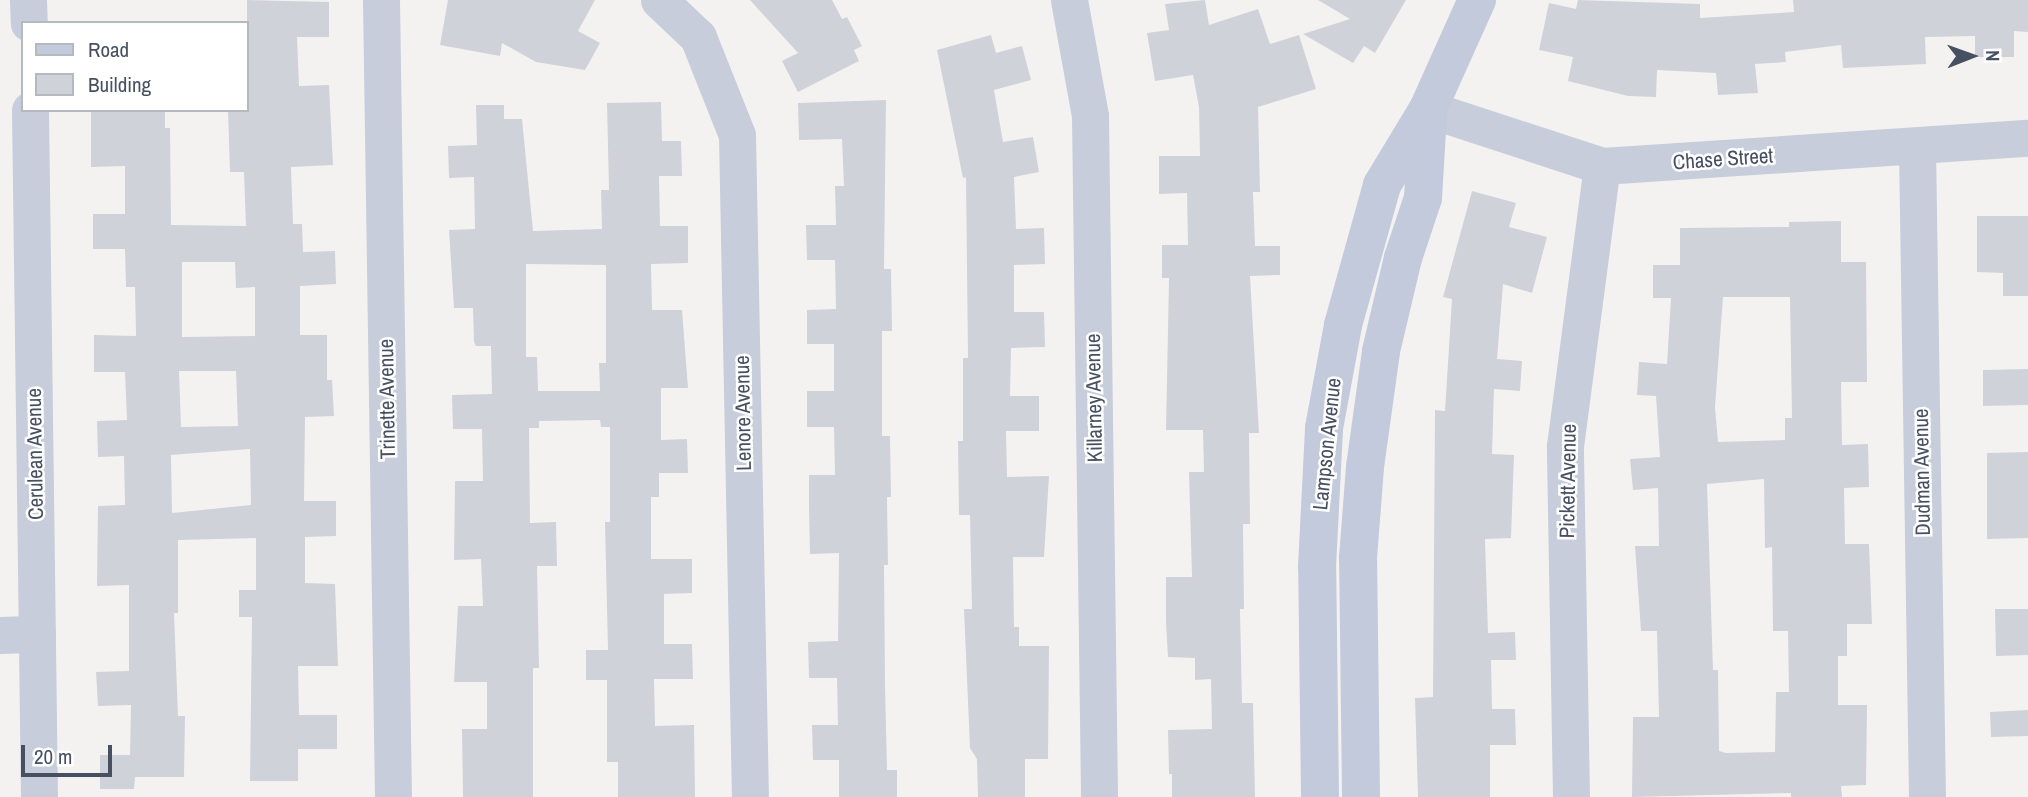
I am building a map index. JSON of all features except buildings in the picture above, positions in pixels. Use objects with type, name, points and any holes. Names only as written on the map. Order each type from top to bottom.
[{"type":"main road","name":"Lampson Avenue","points":[[1320,797],[1317,567],[1324,428],[1343,325],[1382,185],[1428,109],[1477,0]]},
{"type":"main road","name":"Lampson Avenue","points":[[1361,797],[1358,558],[1365,467],[1381,351],[1403,258],[1423,198],[1428,109]]},
{"type":"street","points":[[28,0],[29,21]]},
{"type":"street","name":"Trinette Avenue","points":[[381,0],[393,797]]},
{"type":"street","name":"Lenore Avenue","points":[[659,0],[698,37],[737,135],[750,797]]},
{"type":"street","name":"Killarney Avenue","points":[[1069,0],[1090,116],[1100,797]]},
{"type":"street","name":"Chase Street","points":[[1428,109],[1602,166],[2028,138]]},
{"type":"street","name":"Cerulean Avenue","points":[[30,112],[40,797]]},
{"type":"street","name":"Dudman Avenue","points":[[1917,147],[1927,797]]},
{"type":"street","name":"Pickett Avenue","points":[[1571,797],[1565,446],[1602,166]]},
{"type":"street","points":[[0,635],[37,634]]}]
